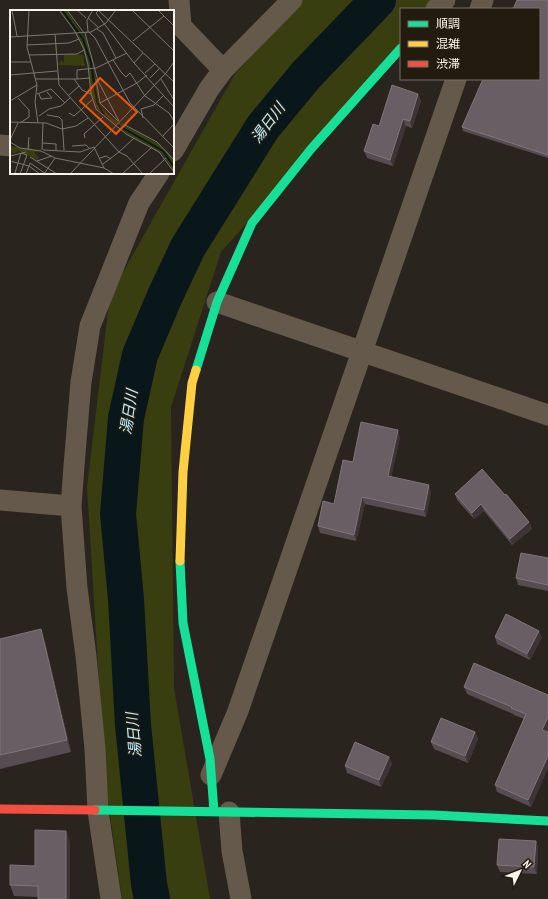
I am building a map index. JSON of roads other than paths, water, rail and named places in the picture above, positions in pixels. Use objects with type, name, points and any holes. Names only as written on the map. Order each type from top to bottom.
[{"type":"street","points":[[179,0],[181,26],[223,70]]},
{"type":"street","points":[[174,149],[209,89],[223,70],[292,0]]},
{"type":"street","points":[[437,8],[444,0]]},
{"type":"street","points":[[241,899],[232,851],[218,811],[211,775],[210,759],[183,623],[180,556],[184,472],[192,383],[217,302],[252,223],[311,149],[400,49]]},
{"type":"street","points":[[211,775],[238,711],[456,80]]},
{"type":"street","points":[[0,144],[10,146]]},
{"type":"street","points":[[111,899],[99,811],[95,749],[77,588],[72,506],[74,466],[81,382],[90,326],[139,203],[158,174]]},
{"type":"street","points":[[217,302],[548,415]]},
{"type":"street","points":[[0,500],[72,506]]},
{"type":"street","points":[[0,809],[434,815],[548,822]]},
{"type":"waterway","name":"湯日川","points":[[152,899],[149,884],[133,725],[126,599],[118,514],[126,418],[140,355],[188,247],[263,127],[306,75],[378,0]]}]
